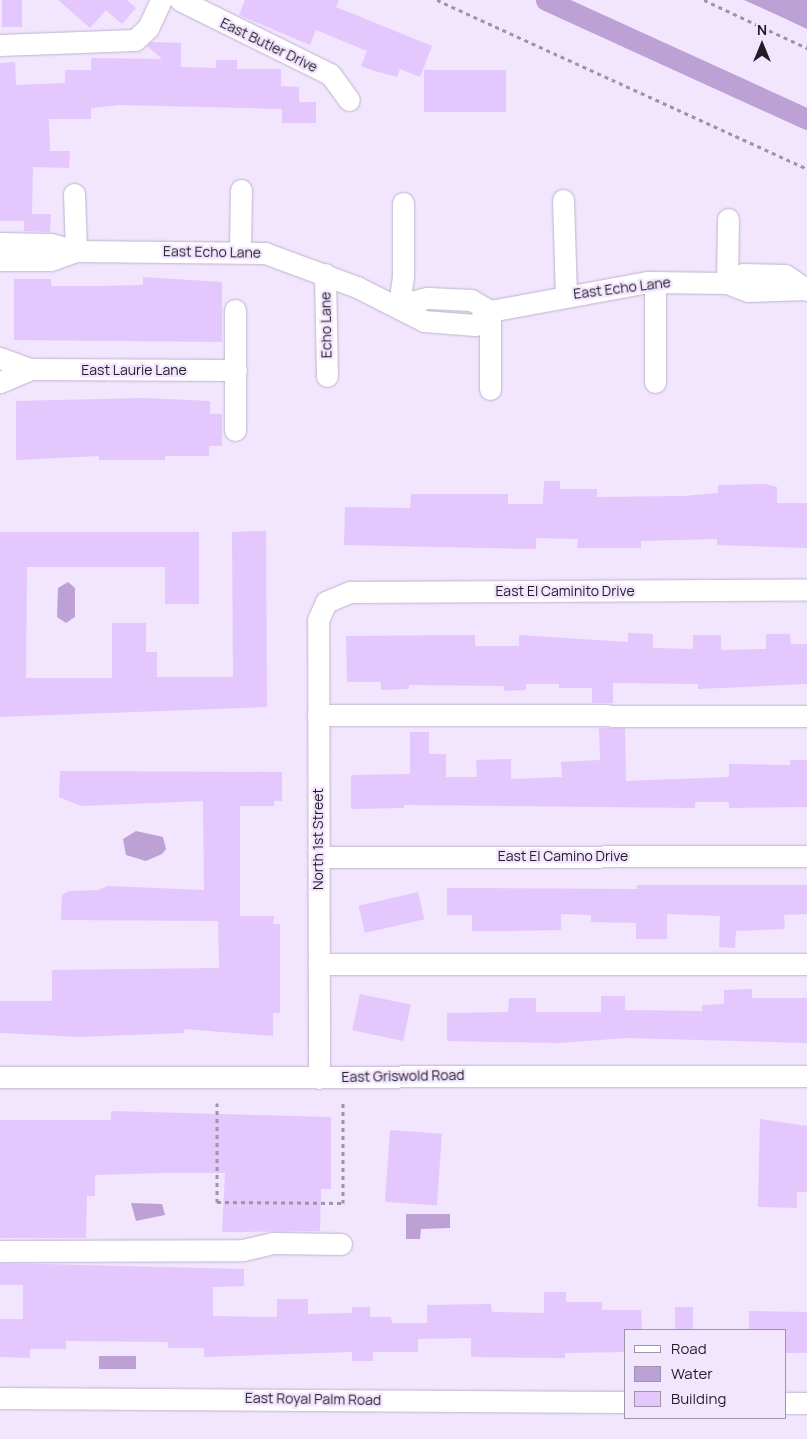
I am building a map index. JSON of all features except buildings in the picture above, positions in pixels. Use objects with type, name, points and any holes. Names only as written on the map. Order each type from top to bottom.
[{"type":"street","points":[[0,45],[135,40],[148,28],[161,0]]},
{"type":"street","name":"East Butler Drive","points":[[180,0],[330,74],[349,100]]},
{"type":"street","points":[[240,251],[241,190]]},
{"type":"street","points":[[74,194],[76,251]]},
{"type":"street","points":[[564,200],[566,294]]},
{"type":"street","points":[[399,305],[403,276],[403,203]]},
{"type":"street","points":[[727,283],[728,219]]},
{"type":"street","name":"East Echo Lane","points":[[0,243],[50,244],[76,251],[240,251],[265,253],[325,274],[399,305],[424,321],[474,325],[490,311],[566,294],[655,282],[727,283],[748,291],[807,290]]},
{"type":"street","name":"East Echo Lane","points":[[0,260],[50,260],[76,251]]},
{"type":"street","name":"Echo Lane","points":[[325,274],[327,376]]},
{"type":"street","points":[[655,282],[655,382]]},
{"type":"street","points":[[235,310],[235,430]]},
{"type":"street","points":[[490,311],[490,389]]},
{"type":"street","name":"East Laurie Lane","points":[[0,358],[31,370],[236,370]]},
{"type":"street","name":"East Laurie Lane","points":[[0,382],[31,370]]},
{"type":"street","name":"East El Caminito Drive","points":[[326,602],[350,592],[807,590]]},
{"type":"street","name":"North 1st Street","points":[[319,1078],[318,620],[326,602]]},
{"type":"street","points":[[318,715],[807,716]]},
{"type":"street","name":"East El Camino Drive","points":[[318,857],[807,856]]},
{"type":"street","points":[[319,964],[807,964]]},
{"type":"street","name":"East Griswold Road","points":[[0,1077],[319,1078],[382,1074],[807,1076]]},
{"type":"street","points":[[0,1251],[243,1250],[273,1243],[341,1244]]},
{"type":"street","name":"East Royal Palm Road","points":[[0,1398],[624,1402]]},
{"type":"street","points":[[787,1403],[807,1403]]},
{"type":"path","points":[[437,0],[807,169]]},
{"type":"path","points":[[704,0],[807,48]]},
{"type":"path","points":[[217,1103],[216,1202],[343,1203],[343,1103]]},
{"type":"water","points":[[744,0],[807,0],[807,29],[775,14]]},
{"type":"water","points":[[68,582],[75,588],[75,617],[66,623],[57,617],[58,588]]},
{"type":"water","points":[[136,831],[163,837],[166,849],[162,854],[146,861],[126,855],[123,839]]},
{"type":"water","points":[[131,1203],[162,1204],[165,1215],[136,1221]]},
{"type":"water","points":[[406,1214],[450,1214],[450,1228],[421,1229],[420,1239],[406,1239]]},
{"type":"water","points":[[99,1356],[136,1356],[136,1369],[99,1369]]},
{"type":"waterway","points":[[546,0],[807,119]]}]
